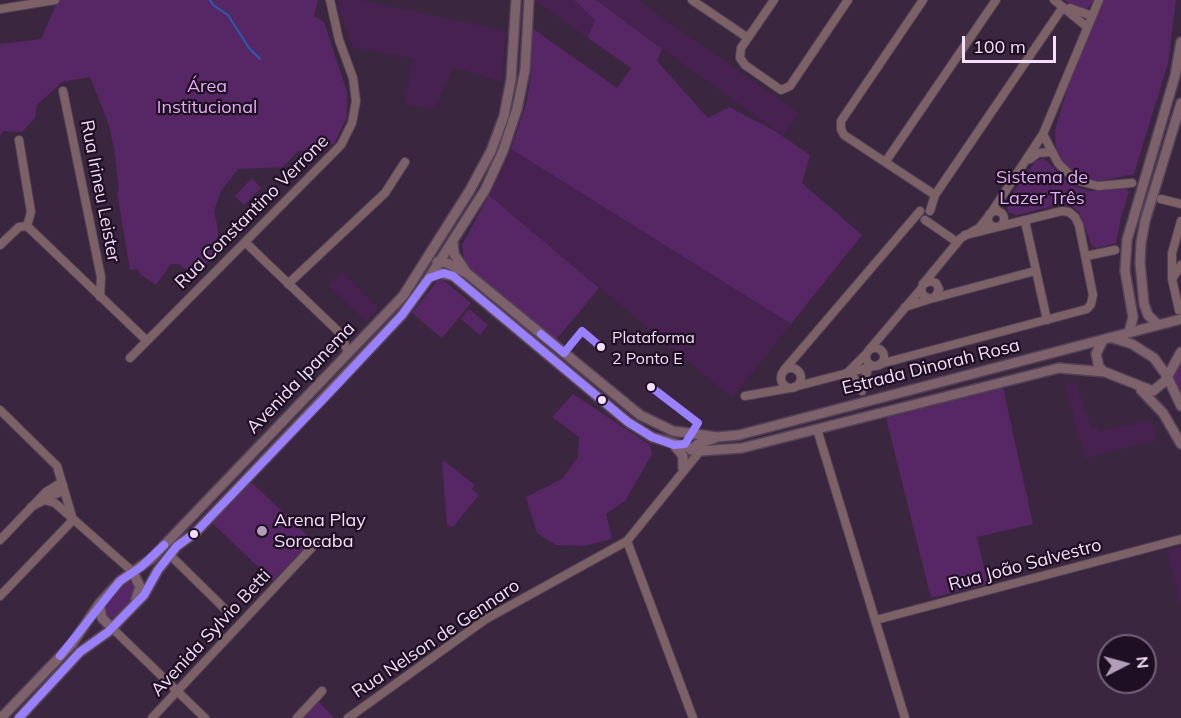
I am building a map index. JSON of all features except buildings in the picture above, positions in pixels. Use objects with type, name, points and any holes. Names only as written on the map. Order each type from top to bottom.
[{"type":"main road","name":"Avenida Ipanema","points":[[2,718],[72,644],[99,604],[120,581],[151,559],[403,296],[470,190],[491,151],[504,116],[511,80],[516,0]]},
{"type":"main road","name":"Avenida Ipanema","points":[[19,718],[80,652],[123,618],[144,595],[170,555],[195,533],[402,315],[429,278],[453,243],[492,177],[517,109],[525,70],[529,0]]},
{"type":"main road","points":[[1129,333],[1133,317],[1126,288],[1126,240],[1175,76],[1181,42]]},
{"type":"main road","points":[[1158,325],[1148,315],[1144,304],[1140,264],[1145,221],[1157,197],[1181,103]]},
{"type":"main road","points":[[1141,190],[1157,197]]},
{"type":"main road","points":[[453,243],[457,259],[468,274]]},
{"type":"main road","points":[[423,266],[440,262],[468,274]]},
{"type":"main road","points":[[429,278],[440,273],[453,276],[628,422],[652,437],[695,450],[698,444],[717,437]]},
{"type":"main road","name":"Estrada Dinorah Rosa","points":[[468,274],[640,415],[656,425],[688,434],[717,437],[739,435],[1108,339],[1169,322],[1180,315]]},
{"type":"main road","points":[[1169,322],[1181,329]]},
{"type":"main road","points":[[1105,372],[1099,367],[1096,354],[1108,339],[1139,348],[1154,358],[1167,376],[1181,406]]},
{"type":"main road","points":[[1136,386],[1153,391],[1167,376],[1181,352]]},
{"type":"main road","name":"Estrada Dinorah Rosa","points":[[695,450],[742,448],[1043,370],[1075,367],[1105,372],[1136,386]]},
{"type":"main road","points":[[1136,386],[1163,413],[1181,444]]},
{"type":"main road","points":[[674,445],[682,456],[681,471]]},
{"type":"main road","points":[[123,618],[140,592],[139,582],[133,572]]},
{"type":"main road","points":[[99,604],[102,618],[112,628]]},
{"type":"street","points":[[0,9],[55,0]]},
{"type":"street","name":"Rua Constantino Verrone","points":[[130,358],[341,145],[352,123],[356,101],[353,78],[339,40],[330,0]]},
{"type":"street","points":[[774,0],[741,48],[740,57],[745,65],[778,88],[785,90],[848,0]]},
{"type":"street","points":[[923,0],[841,121],[841,129],[844,135],[935,195]]},
{"type":"street","points":[[886,161],[996,0]]},
{"type":"street","points":[[1054,0],[1087,27]]},
{"type":"street","points":[[847,373],[868,351],[957,242],[979,228],[1027,161],[1043,134],[1099,0]]},
{"type":"street","points":[[697,2],[748,38]]},
{"type":"street","points":[[1063,7],[1067,6],[1092,16]]},
{"type":"street","points":[[761,395],[771,388],[802,353],[920,210],[935,195],[1063,7]]},
{"type":"street","name":"Rua Irineu Leister","points":[[63,90],[101,277],[100,297]]},
{"type":"street","points":[[1043,134],[1051,152],[1064,170],[1085,185],[1112,186],[1132,183]]},
{"type":"street","points":[[19,140],[31,212],[27,226]]},
{"type":"street","points":[[1027,161],[1038,153],[1051,152]]},
{"type":"street","points":[[288,284],[385,193],[405,162]]},
{"type":"street","points":[[999,227],[1004,222],[1002,214],[1004,194]]},
{"type":"street","points":[[907,226],[927,216],[935,195]]},
{"type":"street","points":[[1157,197],[1181,204]]},
{"type":"street","points":[[920,210],[926,208],[927,216],[957,242]]},
{"type":"street","points":[[990,215],[998,211],[1009,219],[1024,221]]},
{"type":"street","points":[[745,396],[761,395],[905,358],[1087,309],[1091,304],[1093,295],[1079,225],[1069,212],[1062,211],[965,235]]},
{"type":"street","points":[[990,215],[990,224],[999,227]]},
{"type":"street","points":[[1024,221],[1047,320]]},
{"type":"street","points":[[1180,315],[1172,279],[1172,253],[1181,221]]},
{"type":"street","points":[[0,245],[20,227],[27,226],[32,229],[146,340]]},
{"type":"street","points":[[246,243],[341,334],[360,340]]},
{"type":"street","points":[[1086,256],[1115,250]]},
{"type":"street","points":[[1172,253],[1181,260]]},
{"type":"street","points":[[932,298],[939,292],[938,272],[943,260]]},
{"type":"street","points":[[1172,279],[1181,265]]},
{"type":"street","points":[[904,308],[932,298],[1035,271]]},
{"type":"street","points":[[922,286],[930,281],[944,289],[959,291]]},
{"type":"street","points":[[922,286],[924,296],[932,298]]},
{"type":"street","points":[[847,373],[854,378],[862,392],[883,352],[886,329]]},
{"type":"street","points":[[341,334],[348,353]]},
{"type":"street","points":[[868,351],[875,347],[883,352],[905,358]]},
{"type":"street","points":[[868,351],[867,361],[874,366]]},
{"type":"street","points":[[792,387],[800,379],[797,365],[802,353]]},
{"type":"street","points":[[783,372],[792,368],[806,378],[816,380]]},
{"type":"street","points":[[783,372],[783,384],[792,387]]},
{"type":"street","points":[[0,410],[57,466],[73,520]]},
{"type":"street","points":[[817,429],[905,718]]},
{"type":"street","name":"Rua Nelson de Gennaro","points":[[348,718],[486,619],[627,541],[695,450]]},
{"type":"street","points":[[0,540],[56,480],[57,466]]},
{"type":"street","points":[[45,492],[59,484],[63,488]]},
{"type":"street","points":[[31,507],[63,488]]},
{"type":"street","points":[[31,507],[49,500],[55,502],[133,572]]},
{"type":"street","points":[[0,596],[73,520]]},
{"type":"street","name":"Rua João Salvestro","points":[[876,620],[1181,539]]},
{"type":"street","points":[[627,541],[693,718]]},
{"type":"street","name":"Avenida Sylvio Betti","points":[[152,718],[317,542]]},
{"type":"street","points":[[170,555],[230,614]]},
{"type":"street","points":[[112,628],[205,718]]},
{"type":"street","points":[[297,718],[322,691]]},
{"type":"shaded area","points":[[338,0],[361,0],[506,31],[501,82],[453,67],[434,110],[405,104],[413,58],[353,47],[339,10]]},
{"type":"shaded area","points":[[534,0],[574,0],[595,20],[588,38]]},
{"type":"shaded area","points":[[594,0],[637,0],[799,113],[784,136]]},
{"type":"shaded area","points":[[511,149],[791,324],[732,398],[489,195]]},
{"type":"shaded area","points":[[342,272],[378,308],[366,322],[328,285]]},
{"type":"shaded area","points":[[1075,382],[1091,428],[1097,426],[1099,431],[1151,421],[1156,440],[1085,458],[1065,384]]},
{"type":"shaded area","points":[[1181,546],[1181,604],[1167,550]]},
{"type":"green space","name":"Área Institucional","points":[[58,0],[318,0],[314,16],[324,22],[347,92],[347,117],[334,144],[298,151],[283,167],[238,169],[221,191],[214,211],[218,230],[217,252],[194,276],[179,264],[171,264],[156,285],[139,273],[138,269],[130,270],[117,192],[119,191],[114,148],[108,122],[90,77],[62,82],[37,105],[35,118],[22,132],[4,131],[0,136],[0,44],[41,39]]},
{"type":"green space","points":[[574,0],[596,0],[662,49],[657,61],[708,118],[729,107],[775,131],[810,155],[802,183],[862,235],[791,324],[511,149],[526,104],[531,76],[532,28],[617,88],[631,68],[588,38],[595,20]]},
{"type":"green space","points":[[1064,0],[1094,0],[1086,10],[1079,10]]},
{"type":"green space","points":[[1104,0],[1176,0],[1168,63],[1134,174],[1101,181],[1088,179],[1067,167],[1056,151],[1055,130],[1071,76]]},
{"type":"green space","name":"Sistema de Lazer Três","points":[[1043,158],[1071,185],[1089,191],[1126,189],[1129,192],[1116,243],[1097,248],[1092,246],[1079,212],[1071,206],[1061,204],[1017,215],[1008,212],[1007,201],[1035,162]]},
{"type":"green space","points":[[252,178],[261,188],[244,205],[235,196]]},
{"type":"green space","points":[[489,195],[599,288],[556,340],[470,269],[464,260],[462,245]]},
{"type":"green space","points":[[442,279],[471,303],[442,338],[412,313],[438,280]]},
{"type":"green space","points":[[469,309],[488,325],[480,335],[461,319]]},
{"type":"green space","points":[[1181,357],[1181,400],[1173,380],[1176,365]]},
{"type":"green space","points":[[1003,388],[1033,524],[977,537],[988,584],[931,598],[886,418]]},
{"type":"green space","points":[[573,394],[650,445],[652,454],[625,501],[606,514],[612,539],[584,546],[556,545],[537,533],[526,497],[562,479],[578,457],[579,437],[552,417]]},
{"type":"green space","points":[[444,461],[475,485],[472,489],[479,495],[453,527],[447,525],[442,463]]},
{"type":"green space","name":"Arena Play Sorocaba","points":[[250,481],[312,540],[273,581],[211,522]]},
{"type":"green space","points":[[131,582],[136,586],[135,598],[118,618],[106,617],[104,604],[122,584]]},
{"type":"green space","points":[[318,701],[334,718],[302,718]]},
{"type":"waterway","points":[[210,0],[213,5],[228,15],[249,48],[260,59]]},
{"type":"transit line","points":[[19,718],[80,652],[108,632],[144,595],[158,570],[177,546],[195,533],[334,388],[402,315],[429,278],[444,273],[453,276],[628,422],[652,437],[674,445],[685,444],[698,423],[651,387]]},
{"type":"transit line","points":[[541,334],[564,353],[582,331],[601,347]]},
{"type":"transit line","points":[[60,656],[120,581],[141,567],[164,545]]},
{"type":"place","name":"Plataforma 2 Ponto E","points":[[601,347]]},
{"type":"place","name":"Arena Play Sorocaba","points":[[262,531]]}]
